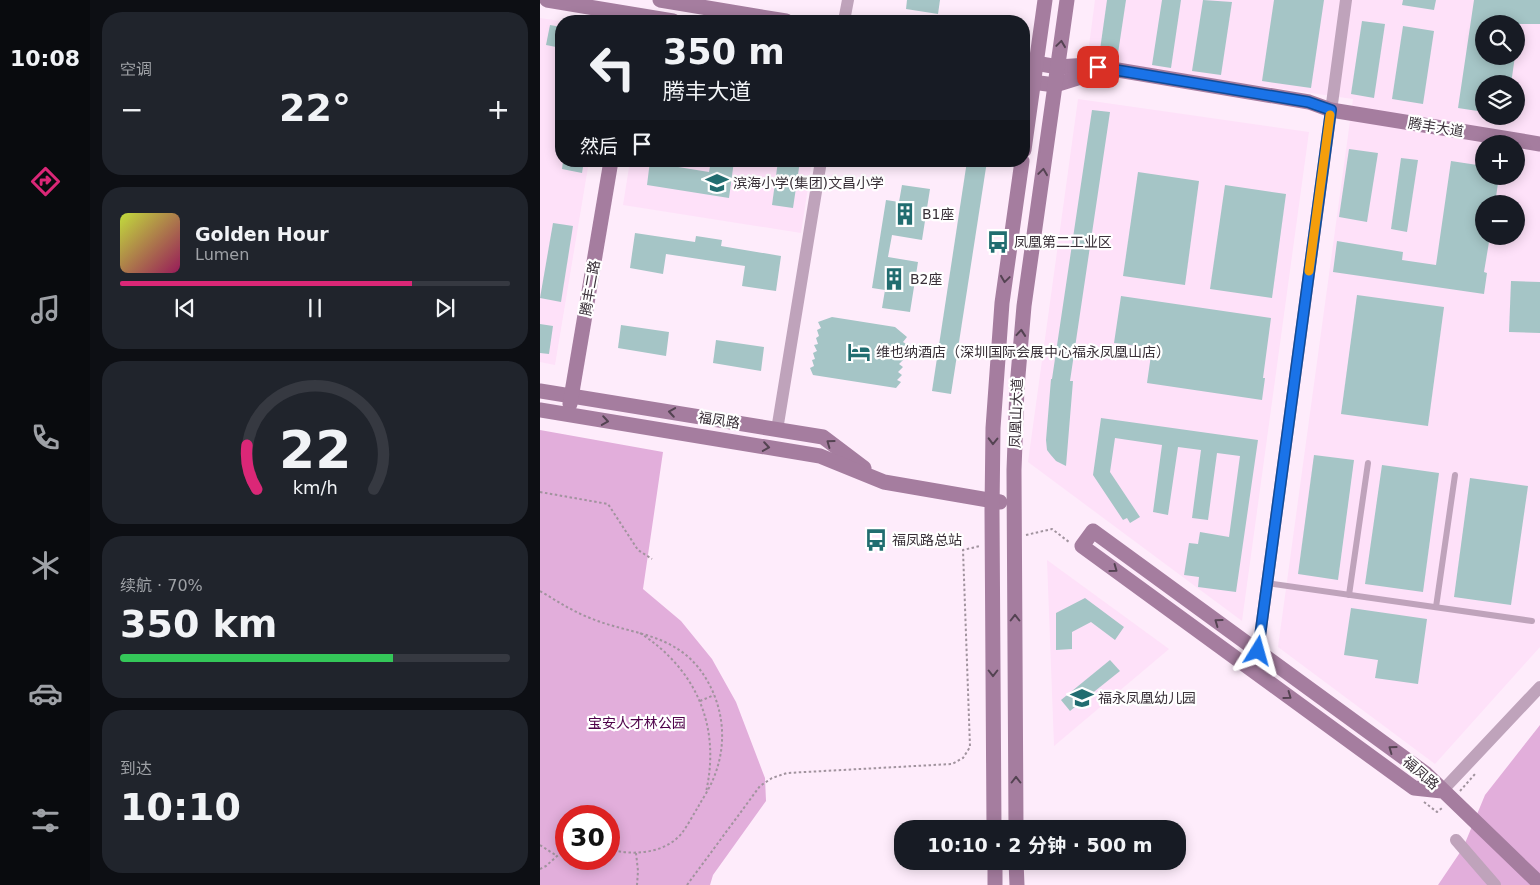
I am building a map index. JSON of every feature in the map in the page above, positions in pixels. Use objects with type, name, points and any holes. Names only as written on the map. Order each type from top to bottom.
[{"type":"main road","points":[[548,0],[648,15]]},
{"type":"main road","points":[[660,0],[750,15]]},
{"type":"main road","points":[[1030,62],[1045,0]]},
{"type":"main road","name":"凤凰山大道","points":[[1016,820],[1014,505],[1017,387],[1023,314],[1067,0]]},
{"type":"main road","name":"腾丰大道","points":[[1030,62],[1058,67],[1088,65],[1308,102],[1331,110],[1540,144]]},
{"type":"main road","name":"腾丰大道","points":[[1030,81],[1055,85],[1087,75],[1306,111],[1331,110]]},
{"type":"main road","name":"腾丰二路","points":[[568,414],[610,167]]},
{"type":"main road","name":"凤凰山大道","points":[[994,820],[993,428],[1003,293],[1021,167]]},
{"type":"main road","name":"福凤路","points":[[540,391],[822,437],[884,482]]},
{"type":"main road","name":"福凤路","points":[[540,410],[820,456],[884,482],[1014,505]]},
{"type":"main road","name":"福凤路","points":[[1093,531],[1425,773],[1442,791],[1414,788],[1082,546],[1093,531]]},
{"type":"main road","points":[[1442,791],[1540,884]]},
{"type":"main road","points":[[995,870],[995,885]]},
{"type":"main road","points":[[1016,870],[1017,885]]},
{"type":"street","points":[[845,15],[848,0]]},
{"type":"street","points":[[1258,651],[1346,0]]},
{"type":"street","points":[[777,430],[820,167]]},
{"type":"street","points":[[1442,791],[1540,687]]},
{"type":"street","points":[[1456,840],[1495,885]]},
{"type":"lane","points":[[1349,595],[1368,462]]},
{"type":"lane","points":[[1436,607],[1455,475]]},
{"type":"lane","points":[[1267,583],[1532,621]]},
{"type":"path","points":[[540,492],[608,504],[638,550],[652,559]]},
{"type":"path","points":[[687,885],[760,786],[772,778],[787,773],[952,764],[964,758],[970,747],[963,550]]},
{"type":"path","points":[[540,592],[559,604],[589,618],[654,636],[670,644],[684,654],[702,672],[715,695],[721,720],[722,746],[719,763],[714,780],[682,834],[668,844],[653,851],[620,852]]},
{"type":"path","points":[[638,631],[668,654],[681,668],[692,684],[700,701],[710,738],[711,757],[705,795]]},
{"type":"path","points":[[700,701],[715,695]]},
{"type":"path","points":[[540,845],[555,855]]},
{"type":"path","points":[[636,853],[638,871],[636,885]]},
{"type":"path","points":[[540,869],[555,858]]},
{"type":"shaded area","points":[[1095,0],[1540,0],[1540,647],[1435,764],[1278,647],[1353,99],[1087,61]]},
{"type":"shaded area","points":[[540,18],[555,20],[555,167],[588,167],[555,365],[540,362]]},
{"type":"shaded area","points":[[1078,99],[1309,132],[1242,621],[1028,462]]},
{"type":"shaded area","name":"滨海小学(集团)文昌小学","points":[[629,167],[811,167],[801,233],[623,205]]},
{"type":"shaded area","name":"福永凤凰幼儿园","points":[[1047,560],[1169,649],[1054,746]]},
{"type":"green space","name":"宝安人才林公园","points":[[540,430],[663,452],[643,589],[681,621],[712,659],[736,702],[765,778],[766,801],[713,875],[710,885],[540,885]]},
{"type":"green space","points":[[1540,725],[1540,885],[1438,885],[1463,848],[1485,795]]},
{"type":"building","points":[[907,0],[940,0],[938,14],[906,9]]},
{"type":"building","points":[[1107,0],[1126,0],[1117,60],[1099,57]]},
{"type":"building","points":[[1162,0],[1181,0],[1171,68],[1152,65]]},
{"type":"building","points":[[1203,0],[1232,2],[1221,75],[1192,71]]},
{"type":"building","points":[[1274,0],[1324,0],[1311,88],[1262,81]]},
{"type":"building","points":[[1403,0],[1436,0],[1434,10],[1402,5]]},
{"type":"building","points":[[1474,0],[1540,0],[1540,24],[1525,24],[1525,15],[1475,15],[1475,65],[1514,65],[1512,75],[1475,75],[1475,111],[1458,108]]},
{"type":"building","points":[[1362,21],[1385,24],[1374,98],[1351,94]]},
{"type":"building","points":[[550,25],[555,26],[555,47],[546,45]]},
{"type":"building","points":[[1403,26],[1434,31],[1423,104],[1392,99]]},
{"type":"building","points":[[1092,110],[1110,112],[1070,381],[1073,381],[1066,466],[1056,461],[1050,454],[1047,450],[1046,440],[1051,379]]},
{"type":"building","points":[[1349,149],[1378,153],[1367,222],[1339,217]]},
{"type":"building","points":[[1401,158],[1418,160],[1407,232],[1391,229]]},
{"type":"building","points":[[1451,161],[1475,165],[1475,185],[1498,185],[1496,195],[1475,195],[1475,245],[1488,245],[1484,272],[1487,273],[1484,294],[1333,272],[1337,241],[1403,252],[1402,260],[1436,265]]},
{"type":"building","points":[[562,167],[583,167],[582,173],[562,169]]},
{"type":"building","points":[[649,167],[678,167],[709,172],[710,167],[733,167],[729,198],[647,185]]},
{"type":"building","points":[[777,167],[799,167],[793,208],[772,205]]},
{"type":"building","points":[[966,167],[986,167],[951,394],[932,391]]},
{"type":"building","points":[[1138,172],[1199,181],[1185,285],[1123,276]]},
{"type":"building","points":[[902,185],[930,189],[922,240],[892,235],[888,257],[918,262],[910,312],[882,308],[885,290],[872,288],[886,200],[899,202]]},
{"type":"building","points":[[1225,185],[1286,194],[1272,298],[1210,289]]},
{"type":"building","points":[[553,223],[573,226],[561,302],[540,298]]},
{"type":"building","points":[[635,233],[695,242],[696,236],[722,240],[721,246],[781,256],[776,291],[742,286],[745,266],[666,254],[663,274],[630,268]]},
{"type":"building","points":[[1511,281],[1540,282],[1540,333],[1509,332]]},
{"type":"building","points":[[1357,295],[1444,307],[1428,426],[1341,414]]},
{"type":"building","points":[[1121,296],[1271,318],[1262,400],[1147,383],[1152,348],[1114,343]]},
{"type":"building","name":"维也纳酒店（深圳国际会展中心福永凤凰山店）","points":[[832,317],[895,327],[907,337],[903,342],[906,344],[902,349],[905,352],[900,357],[904,359],[899,364],[903,367],[898,372],[902,375],[897,380],[901,382],[896,388],[813,375],[810,368],[814,366],[812,360],[815,359],[813,353],[817,351],[814,345],[818,344],[816,338],[819,336],[817,330],[821,328],[818,322]]},
{"type":"building","points":[[540,324],[553,326],[549,354],[540,353]]},
{"type":"building","points":[[621,325],[669,332],[666,356],[618,348]]},
{"type":"building","points":[[716,340],[764,347],[761,371],[713,363]]},
{"type":"building","points":[[1101,418],[1258,440],[1236,592],[1198,587],[1199,577],[1184,575],[1189,543],[1198,544],[1200,532],[1229,537],[1240,456],[1217,453],[1208,520],[1192,518],[1201,450],[1178,447],[1168,515],[1153,512],[1162,445],[1115,438],[1110,472],[1140,517],[1130,523],[1127,518],[1123,520],[1093,475]]},
{"type":"building","points":[[1314,455],[1354,460],[1338,580],[1298,574]]},
{"type":"building","points":[[1382,465],[1439,473],[1423,592],[1365,584]]},
{"type":"building","points":[[1470,478],[1528,486],[1511,605],[1454,597]]},
{"type":"building","points":[[1085,598],[1124,627],[1115,640],[1091,622],[1072,632],[1072,649],[1056,650],[1056,613]]},
{"type":"building","points":[[1351,608],[1427,619],[1418,684],[1375,678],[1378,660],[1344,655]]},
{"type":"building","points":[[1110,660],[1120,671],[1070,711],[1061,700]]},
{"type":"slow traffic","points":[[1309,271],[1330,115]]},
{"type":"place","name":"滨海小学(集团)文昌小学","points":[[717,183]]},
{"type":"place","name":"B1座","points":[[905,214]]},
{"type":"place","name":"凤凰第二工业区","points":[[998,242]]},
{"type":"place","name":"B2座","points":[[894,279]]},
{"type":"place","name":"维也纳酒店（深圳国际会展中心福永凤凰山店）","points":[[859,352]]},
{"type":"place","name":"福凤路总站","points":[[876,540]]},
{"type":"place","name":"福永凤凰幼儿园","points":[[1082,698]]},
{"type":"route","points":[[1098,67],[1308,102],[1331,110],[1258,651]]}]
